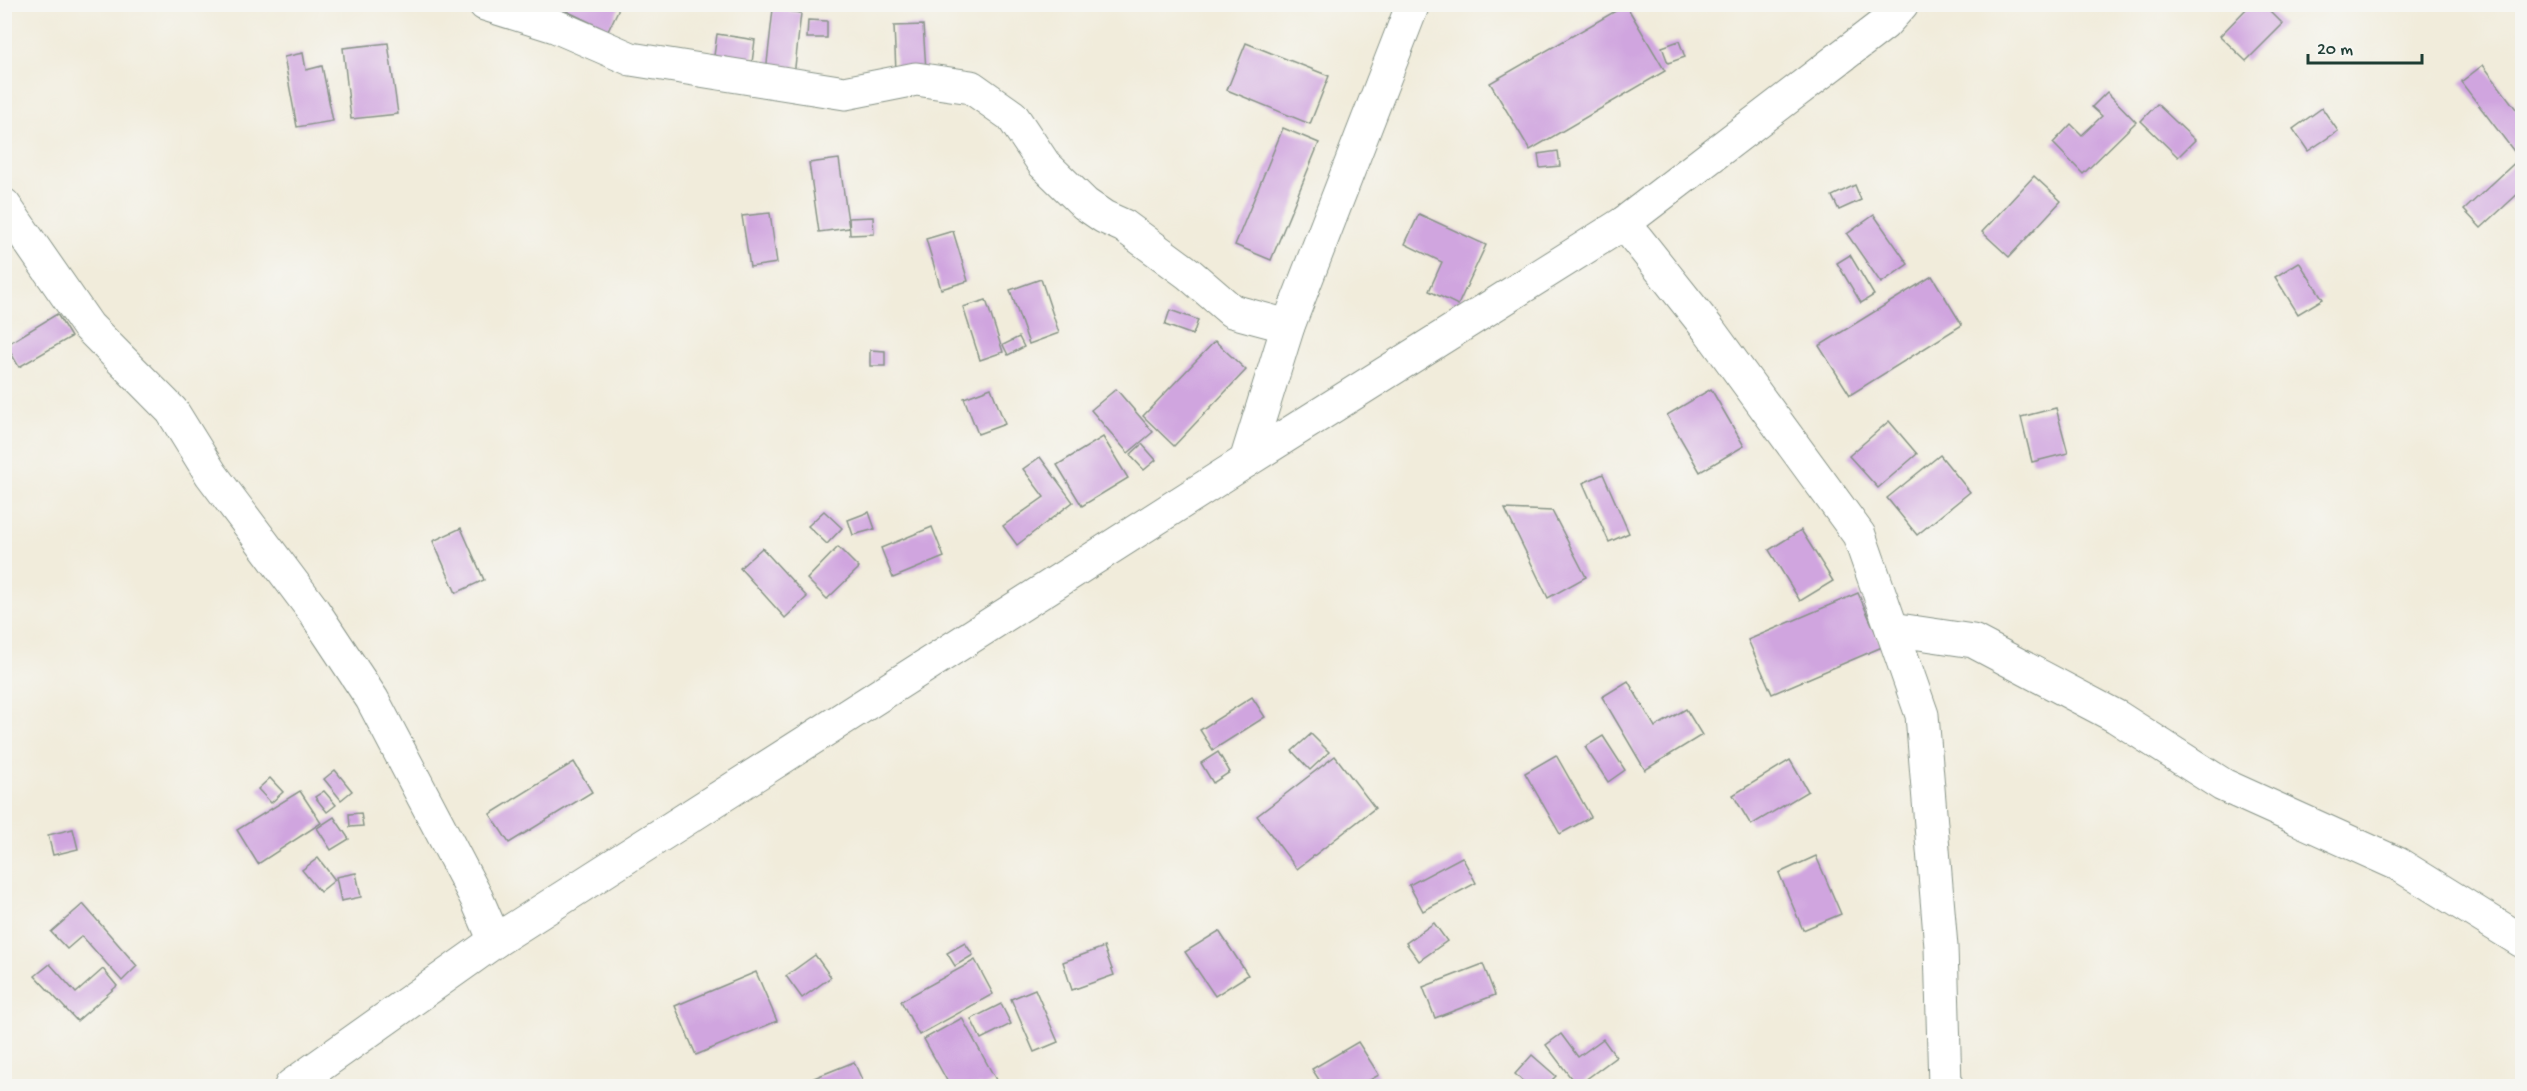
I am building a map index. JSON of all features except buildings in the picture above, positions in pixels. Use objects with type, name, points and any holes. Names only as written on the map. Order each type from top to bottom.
[{"type":"street","points":[[485,4],[555,26],[631,59],[845,93],[916,79],[971,87],[1012,116],[1044,164],[1085,204],[1104,218],[1124,226],[1189,274],[1232,311],[1288,326]]},
{"type":"street","points":[[1246,461],[1288,326],[1413,4]]},
{"type":"street","points":[[291,1086],[495,941],[1246,461],[1624,223],[1884,24],[1902,4]]},
{"type":"street","points":[[4,205],[88,326],[172,411],[211,474],[312,610],[372,699],[455,856],[495,941]]},
{"type":"street","points":[[1624,223],[1709,330],[1859,534],[1922,715],[1941,948],[1945,1086]]},
{"type":"street","points":[[1892,629],[1973,641],[2117,717],[2223,785],[2398,864],[2523,941]]}]
